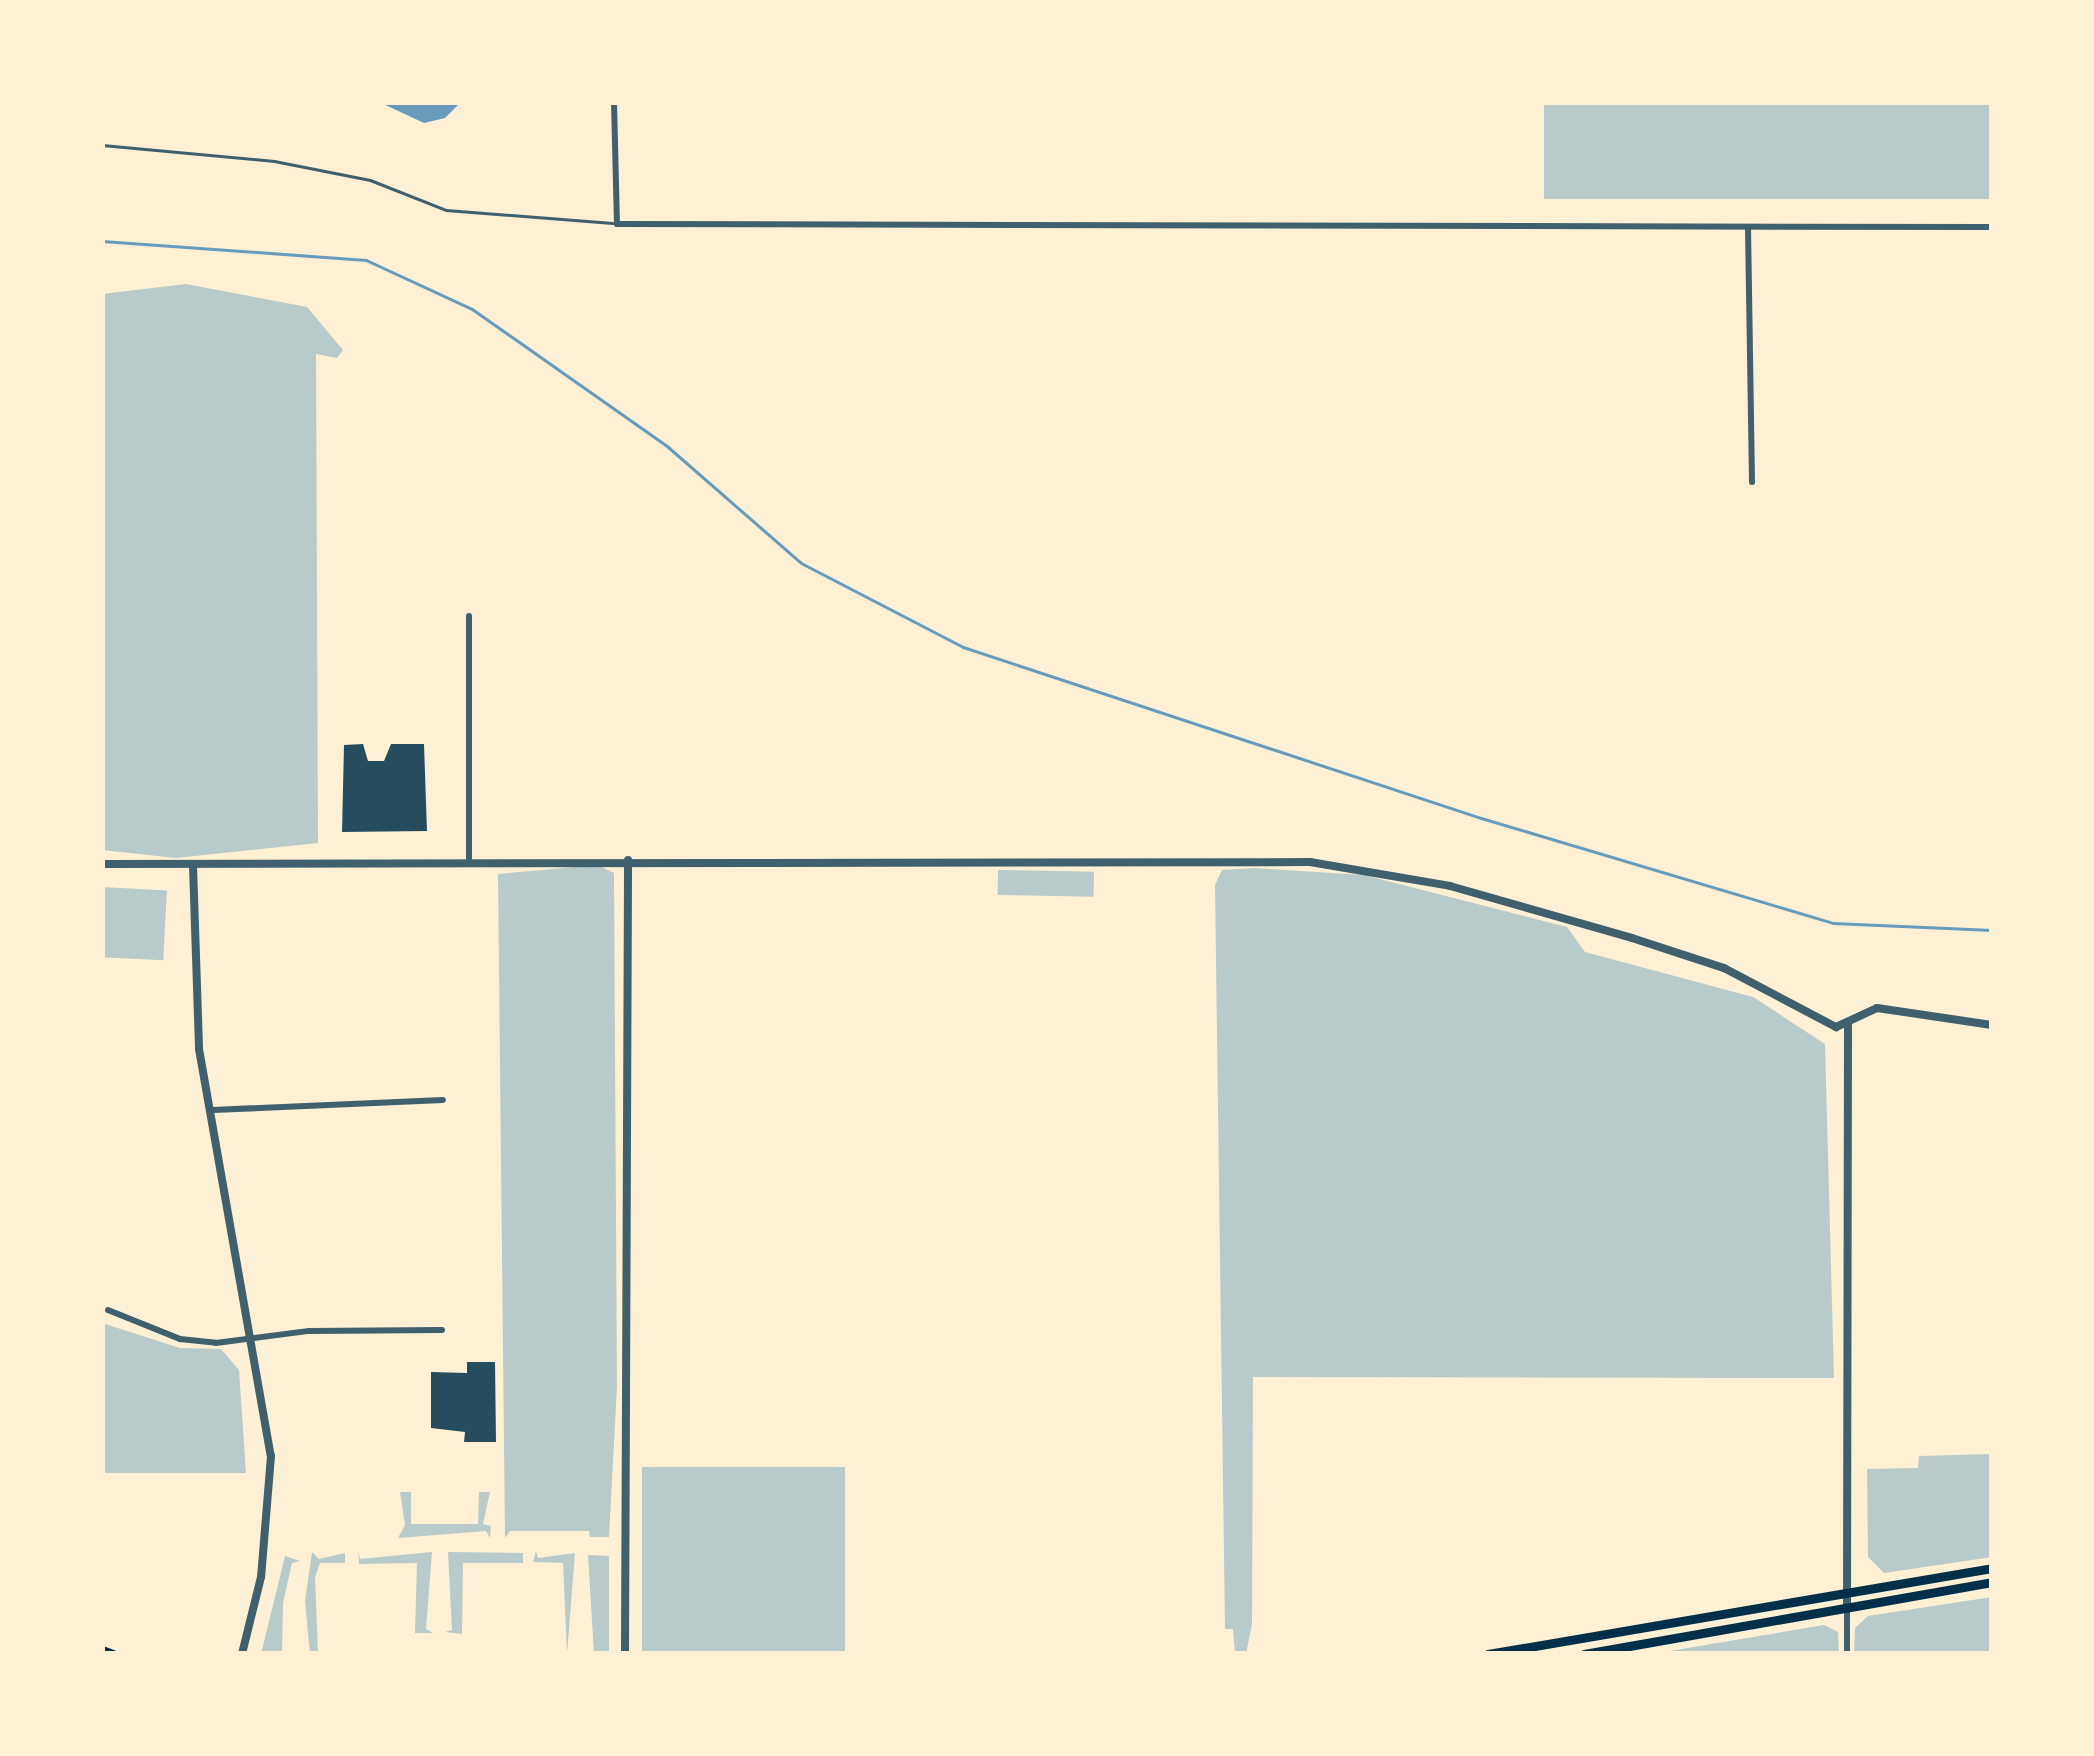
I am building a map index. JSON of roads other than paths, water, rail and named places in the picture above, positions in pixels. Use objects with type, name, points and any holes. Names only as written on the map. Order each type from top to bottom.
[{"type":"main road","points":[[1488,1654],[1992,1568]]},
{"type":"main road","points":[[1585,1654],[1992,1582]]},
{"type":"main road","points":[[1534,1654],[1546,1643]]},
{"type":"main road","points":[[102,1650],[112,1654]]},
{"type":"street","points":[[614,102],[617,224],[1992,227]]},
{"type":"street","points":[[1748,227],[1752,482]]},
{"type":"street","points":[[470,616],[470,859]]},
{"type":"street","points":[[102,865],[470,859],[1248,858],[1354,868],[1632,938],[1724,968],[1817,1019],[1848,1026],[1877,1008],[1992,1024]]},
{"type":"street","points":[[625,1654],[628,860]]},
{"type":"street","points":[[193,866],[199,1049],[256,1339],[272,1456],[261,1577],[242,1654]]},
{"type":"street","points":[[1846,1654],[1848,1026]]},
{"type":"street","points":[[213,1110],[443,1100]]},
{"type":"street","points":[[108,1310],[180,1339],[442,1330]]},
{"type":"lane","points":[[102,145],[274,161],[370,180],[446,210],[617,224]]},
{"type":"water","points":[[379,102],[461,102],[445,118],[424,123]]},
{"type":"waterway","points":[[102,241],[366,260],[472,309],[668,447],[801,563],[963,647],[1481,818],[1833,923],[1992,930]]}]
